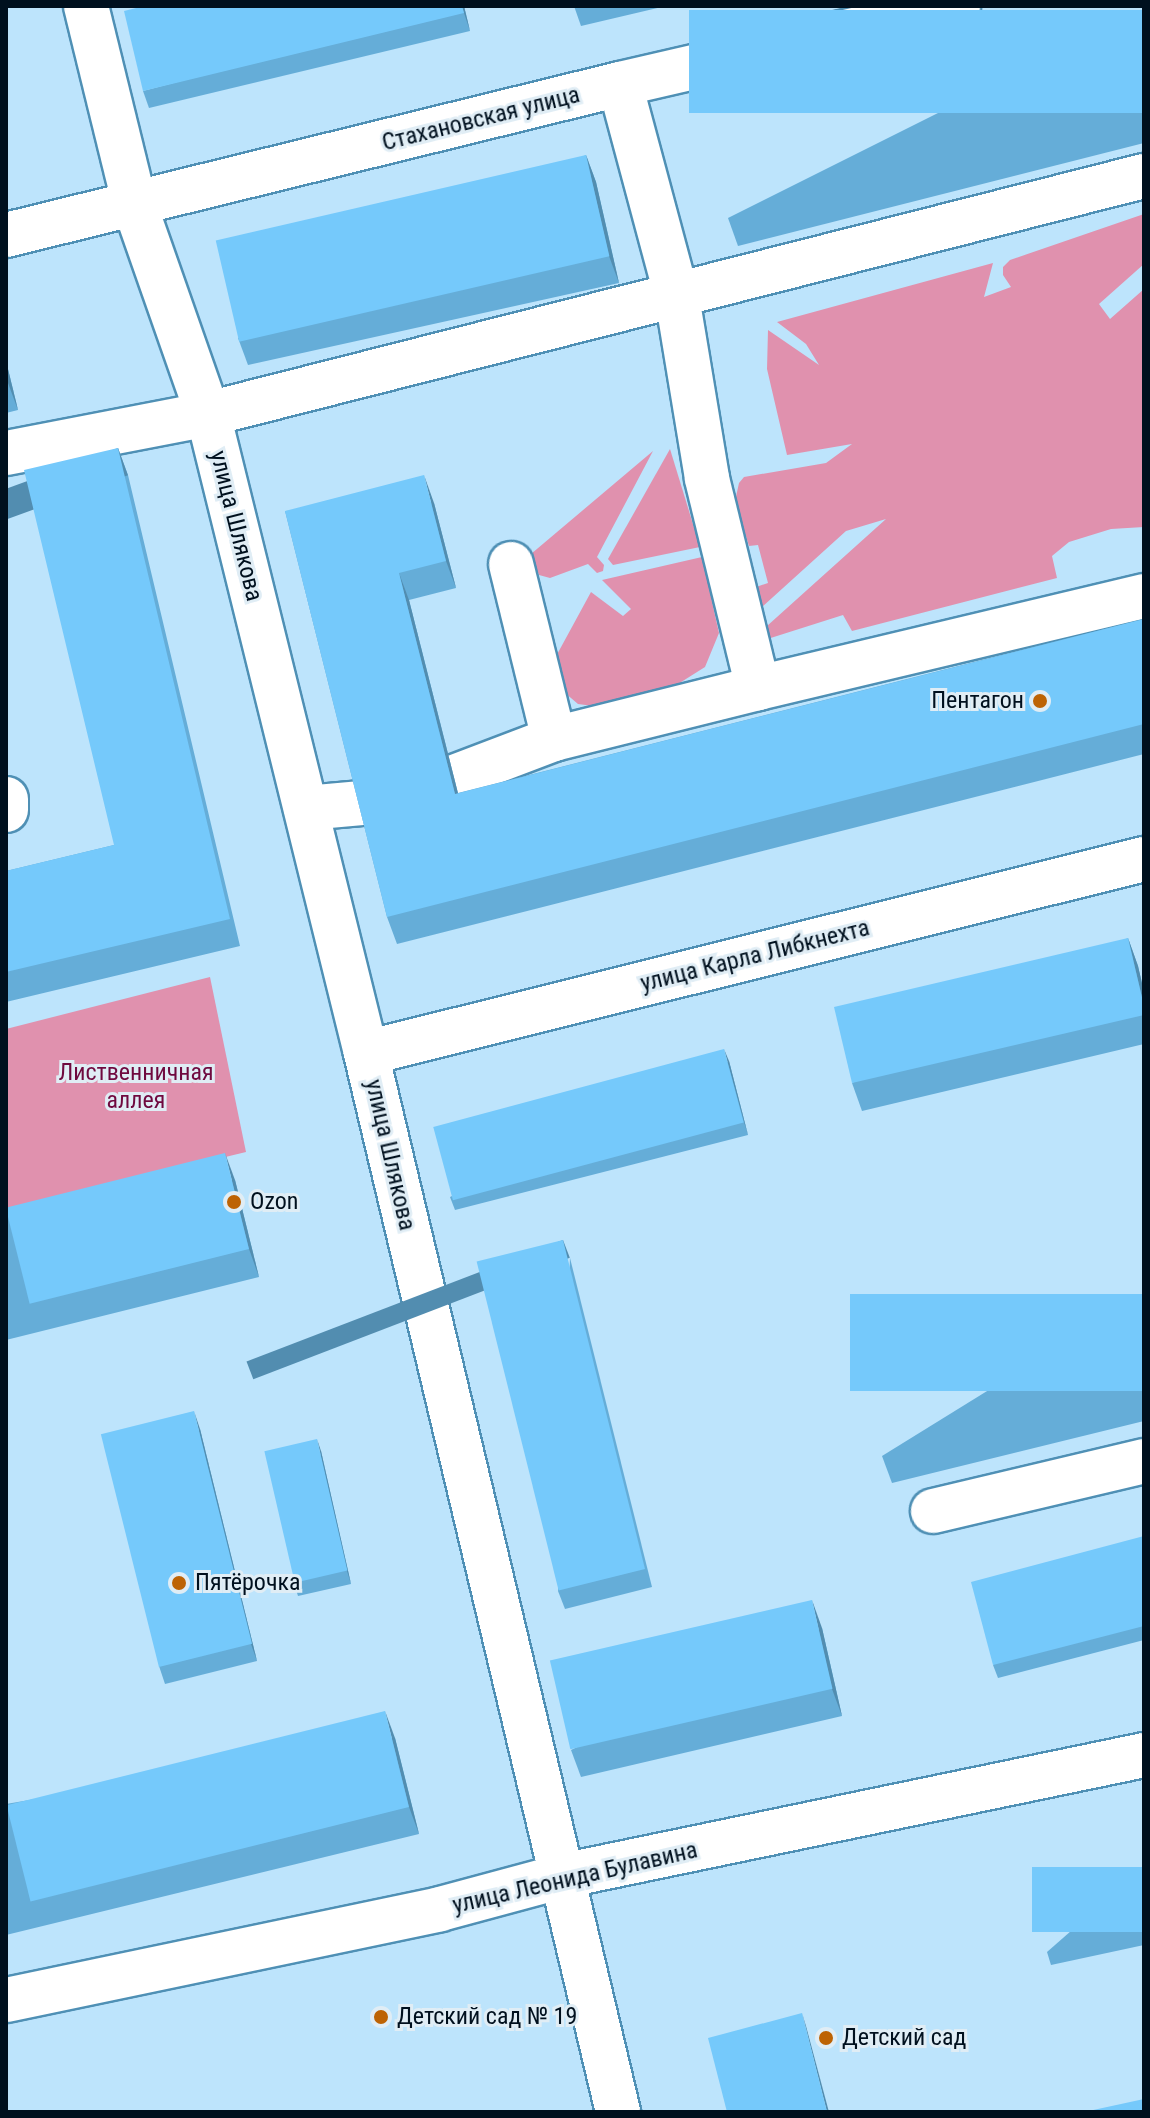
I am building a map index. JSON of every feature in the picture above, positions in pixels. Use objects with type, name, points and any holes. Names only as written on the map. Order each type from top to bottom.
[{"type":"street","name":"улица Шлякова","points":[[86,6],[135,206],[208,414],[366,1053],[618,2112]]},
{"type":"street","name":"Стахановская улица","points":[[6,235],[135,206],[620,84],[958,6]]},
{"type":"street","points":[[620,84],[677,297],[713,506],[758,688]]},
{"type":"street","points":[[11,452],[208,414],[677,297],[1007,208],[1144,176]]},
{"type":"street","points":[[511,564],[554,739]]},
{"type":"street","points":[[454,777],[554,739],[1144,596]]},
{"type":"street","points":[[6,799],[6,810]]},
{"type":"street","points":[[306,808],[362,803]]},
{"type":"street","name":"улица Карла Либкнехта","points":[[366,1053],[1144,859]]},
{"type":"street","points":[[933,1511],[1144,1461]]},
{"type":"street","name":"улица Леонида Булавина","points":[[6,2000],[440,1909],[562,1876],[1144,1755]]},
{"type":"green space","points":[[1144,214],[1144,264],[1099,304],[1110,319],[1144,289],[1144,527],[1111,529],[1069,542],[1052,556],[1057,578],[852,631],[843,615],[761,641],[756,636],[886,519],[846,531],[761,608],[756,587],[768,583],[758,545],[749,546],[735,501],[739,483],[744,477],[826,463],[852,444],[787,455],[767,369],[768,330],[819,365],[806,344],[777,322],[993,263],[984,297],[1011,287],[1003,275],[1003,267],[1010,260]]},
{"type":"green space","points":[[670,449],[700,547],[613,565],[608,559]]},
{"type":"green space","points":[[653,451],[597,557],[604,565],[603,571],[597,573],[588,564],[550,578],[539,575],[531,554]]},
{"type":"green space","points":[[702,557],[719,633],[705,667],[678,684],[593,706],[578,704],[564,692],[554,660],[591,592],[623,616],[631,609],[602,580]]},
{"type":"green space","name":"Лиственничная аллея","points":[[210,977],[246,1152],[6,1210],[6,1029]]},
{"type":"building","points":[[144,6],[462,6],[464,13],[143,91],[124,11]]},
{"type":"building","points":[[689,10],[1144,10],[1144,113],[689,113]]},
{"type":"building","points":[[586,155],[609,256],[239,342],[216,240]]},
{"type":"building","points":[[118,448],[230,919],[6,972],[6,871],[114,845],[24,470]]},
{"type":"building","name":"Пентагон","points":[[424,475],[446,561],[399,573],[455,794],[1144,619],[1144,724],[387,917],[285,511]]},
{"type":"building","points":[[1128,938],[1144,1015],[852,1083],[834,1007]]},
{"type":"building","points":[[724,1049],[744,1122],[453,1200],[433,1127]]},
{"type":"building","points":[[225,1153],[249,1249],[30,1304],[6,1208]]},
{"type":"building","points":[[563,1240],[645,1569],[559,1590],[477,1262]]},
{"type":"building","points":[[850,1294],[1144,1294],[1144,1391],[850,1391]]},
{"type":"building","points":[[194,1411],[252,1644],[159,1667],[101,1434]]},
{"type":"building","points":[[317,1439],[347,1571],[295,1583],[264,1451]]},
{"type":"building","points":[[1144,1536],[1144,1626],[993,1665],[971,1582]]},
{"type":"building","points":[[812,1600],[832,1689],[570,1749],[550,1661]]},
{"type":"building","points":[[385,1711],[409,1807],[31,1901],[7,1805]]},
{"type":"building","points":[[1032,1867],[1144,1867],[1144,1932],[1032,1932]]},
{"type":"building","points":[[802,2013],[827,2112],[727,2112],[708,2038]]},
{"type":"building","points":[[1144,2099],[1144,2112],[1084,2112]]},
{"type":"place","name":"Пентагон","points":[[1040,701]]},
{"type":"place","name":"Ozon","points":[[234,1202]]},
{"type":"place","name":"Пятёрочка","points":[[179,1583]]},
{"type":"place","name":"Детский сад № 19","points":[[381,2017]]},
{"type":"place","name":"Детский сад","points":[[826,2038]]}]
